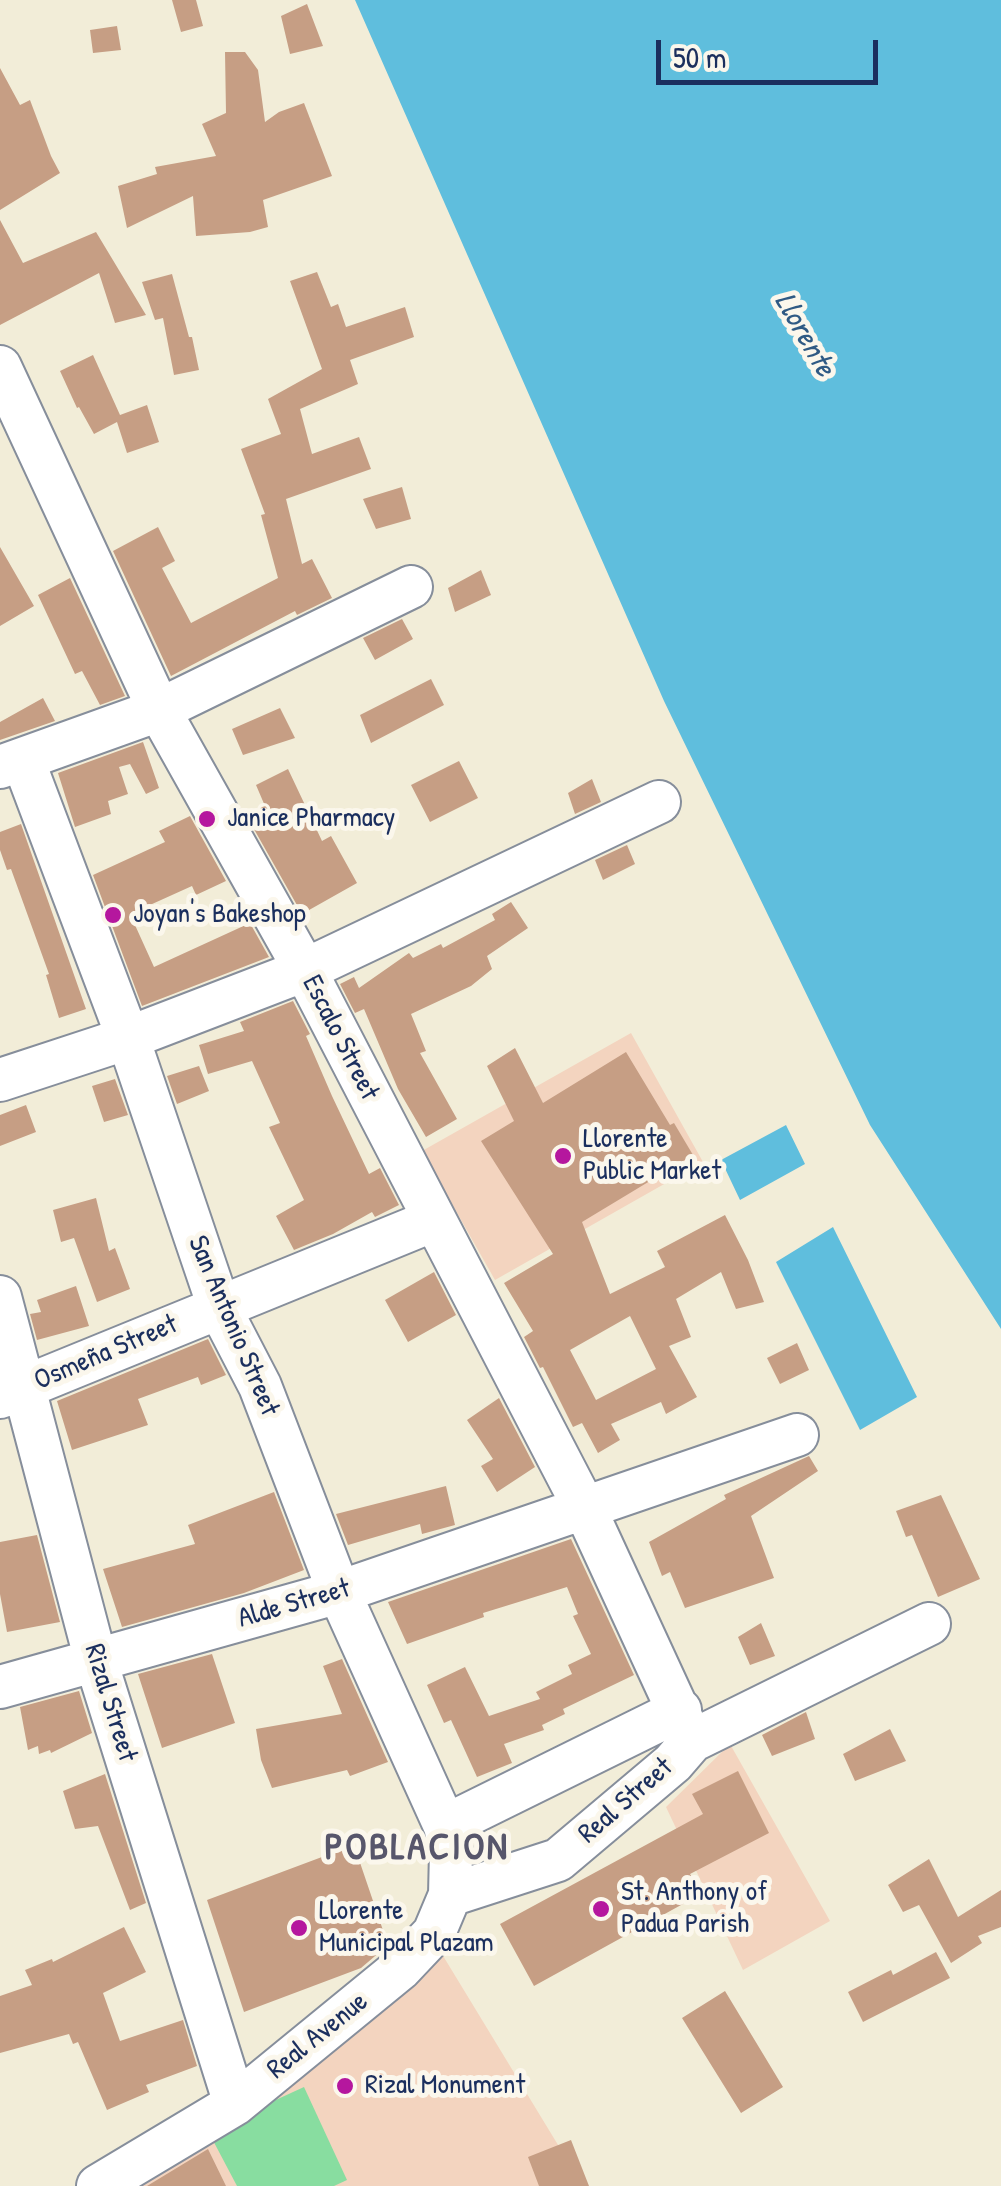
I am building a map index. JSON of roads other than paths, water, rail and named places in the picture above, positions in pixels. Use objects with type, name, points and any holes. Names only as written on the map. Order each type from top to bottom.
[{"type":"street","name":"Escalo Street","points":[[0,366],[159,710],[305,970],[585,1508],[686,1725]]},
{"type":"street","points":[[11,764],[159,710],[411,587]]},
{"type":"street","name":"San Antonio Street","points":[[11,764],[128,1038],[219,1306],[260,1386],[339,1592],[445,1826]]},
{"type":"street","points":[[0,1080],[128,1038],[305,970],[659,802]]},
{"type":"street","name":"Osmeña Street","points":[[12,1392],[434,1220]]},
{"type":"street","name":"Rizal Street","points":[[0,1298],[12,1392],[235,2104]]},
{"type":"street","name":"Alde Street","points":[[0,1688],[339,1592],[796,1435]]},
{"type":"street","points":[[686,1725],[930,1624]]},
{"type":"street","name":"Real Street","points":[[445,1826],[686,1725]]},
{"type":"street","name":"Real Street","points":[[450,1896],[558,1860],[673,1762],[686,1725]]},
{"type":"street","name":"Real Avenue","points":[[116,2181],[235,2104],[400,1969],[434,1934],[450,1896],[452,1851],[445,1826]]},
{"type":"water","name":"Llorente","points":[[355,0],[1001,0],[1001,1329],[870,1125],[664,701]]},
{"type":"water","points":[[786,1125],[805,1164],[740,1200],[721,1160]]},
{"type":"water","points":[[833,1227],[917,1397],[860,1430],[776,1262]]},
{"type":"place","name":"Janice Pharmacy","points":[[207,819]]},
{"type":"place","name":"Joyan's Bakeshop","points":[[113,915]]},
{"type":"place","name":"Llorente Public Market","points":[[563,1156]]},
{"type":"place","name":"St. Anthony of Padua Parish","points":[[601,1909]]},
{"type":"place","name":"Llorente Municipal Plazam","points":[[299,1928]]},
{"type":"place","name":"Rizal Monument","points":[[345,2086]]},
{"type":"district","name":"POBLACION","points":[[417,1849]]}]
